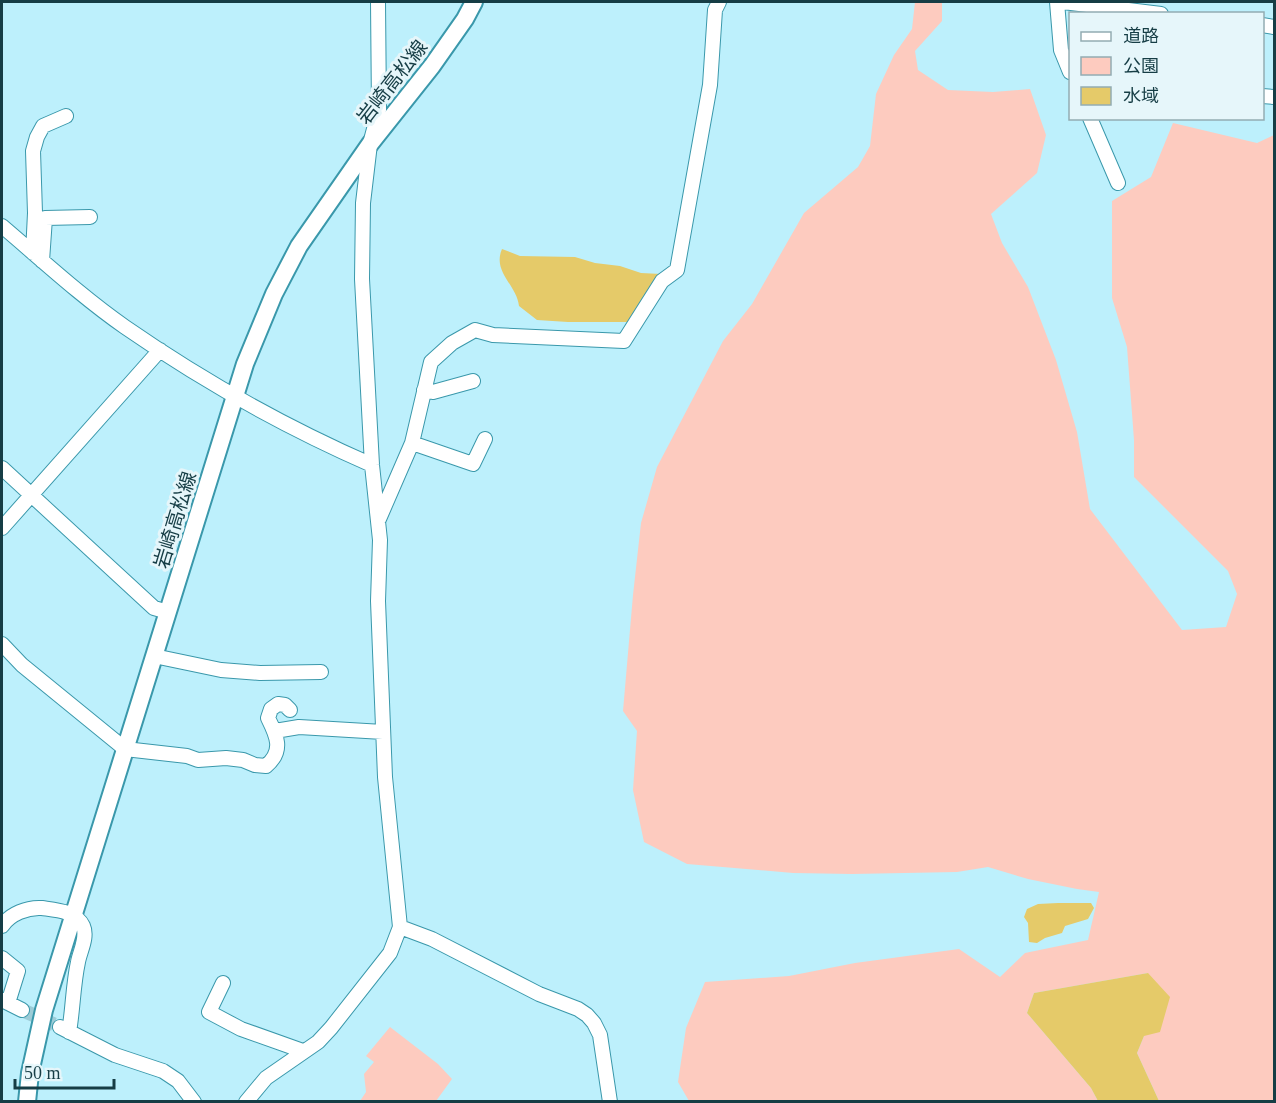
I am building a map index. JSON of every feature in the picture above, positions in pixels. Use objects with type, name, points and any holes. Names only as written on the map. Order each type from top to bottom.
[{"type":"main road","name":"岩崎高松線","points":[[27,1101],[30,1073],[44,1010],[245,363],[274,294],[299,246],[370,144],[432,66],[465,19],[474,2]]},
{"type":"street","points":[[246,1101],[266,1078],[318,1042],[390,953],[400,927],[388,812],[383,732],[378,601],[380,540],[372,465],[363,319],[363,203],[370,144],[379,110],[378,2]]},
{"type":"street","points":[[378,520],[412,443],[431,362],[452,343],[475,330],[493,335],[624,341],[662,281],[677,270],[710,85],[715,10],[719,2]]},
{"type":"street","points":[[1057,2],[1061,50],[1068,59]]},
{"type":"street","points":[[1063,2],[1108,4],[1126,11]]},
{"type":"street","points":[[38,257],[33,151],[43,126],[66,116]]},
{"type":"street","points":[[1091,120],[1118,183]]},
{"type":"street","points":[[38,257],[45,218],[90,218]]},
{"type":"street","points":[[2,226],[123,326],[194,373],[312,439],[372,465]]},
{"type":"street","points":[[2,528],[160,350]]},
{"type":"street","points":[[424,390],[433,392],[473,381]]},
{"type":"street","points":[[412,443],[473,464],[485,439]]},
{"type":"street","points":[[2,468],[154,608],[168,612]]},
{"type":"street","points":[[2,644],[22,665],[125,749],[188,756],[198,760],[226,758],[243,760],[255,765],[266,766],[275,759],[278,748],[275,731],[268,718],[271,709],[278,704],[285,705],[290,710]]},
{"type":"street","points":[[154,656],[221,670],[260,673],[321,672]]},
{"type":"street","points":[[275,731],[300,727],[383,732]]},
{"type":"street","points":[[4,918],[35,907],[73,915],[83,926],[84,938],[65,1030],[115,1055],[164,1071],[178,1081],[194,1101]]},
{"type":"street","points":[[400,927],[432,939],[539,994],[578,1009],[587,1015],[600,1035],[610,1101]]},
{"type":"street","points":[[2,958],[18,971],[5,1002],[22,1010]]},
{"type":"street","points":[[223,983],[209,1012],[241,1029],[303,1051]]},
{"type":"green space","points":[[915,2],[942,2],[942,21],[915,51],[918,70],[948,90],[993,92],[1030,89],[1046,135],[1037,173],[991,214],[1002,243],[1028,287],[1056,360],[1077,432],[1090,509],[1182,630],[1226,627],[1237,594],[1228,571],[1134,477],[1134,440],[1127,347],[1112,298],[1112,201],[1151,177],[1173,123],[1257,143],[1274,135],[1274,1101],[1159,1101],[1137,1053],[1144,1036],[1148,973],[1034,993],[1027,1013],[1091,1088],[1098,1101],[689,1101],[678,1082],[686,1028],[705,982],[789,976],[855,963],[959,949],[1000,977],[1025,953],[1088,940],[1099,892],[1028,879],[988,867],[957,872],[852,874],[793,873],[687,864],[644,842],[633,790],[637,731],[623,711],[641,523],[657,467],[723,341],[752,304],[804,213],[858,167],[870,146],[876,94],[894,55],[912,29]]},
{"type":"green space","points":[[390,1027],[438,1064],[452,1079],[436,1101],[360,1101],[366,1092],[364,1074],[374,1062],[366,1056]]},
{"type":"water","points":[[502,249],[520,256],[575,257],[595,263],[620,266],[641,273],[661,274],[627,322],[537,320],[519,306],[514,291],[502,272],[500,257]]},
{"type":"water","points":[[1091,903],[1094,908],[1088,919],[1065,926],[1062,933],[1037,943],[1029,942],[1028,923],[1024,917],[1027,909],[1038,904]]},
{"type":"water","points":[[1148,973],[1170,997],[1160,1032],[1144,1036],[1137,1053],[1159,1101],[1098,1101],[1091,1088],[1027,1013],[1034,993]]},
{"type":"tunnel","points":[[22,1010],[60,1027]]}]
